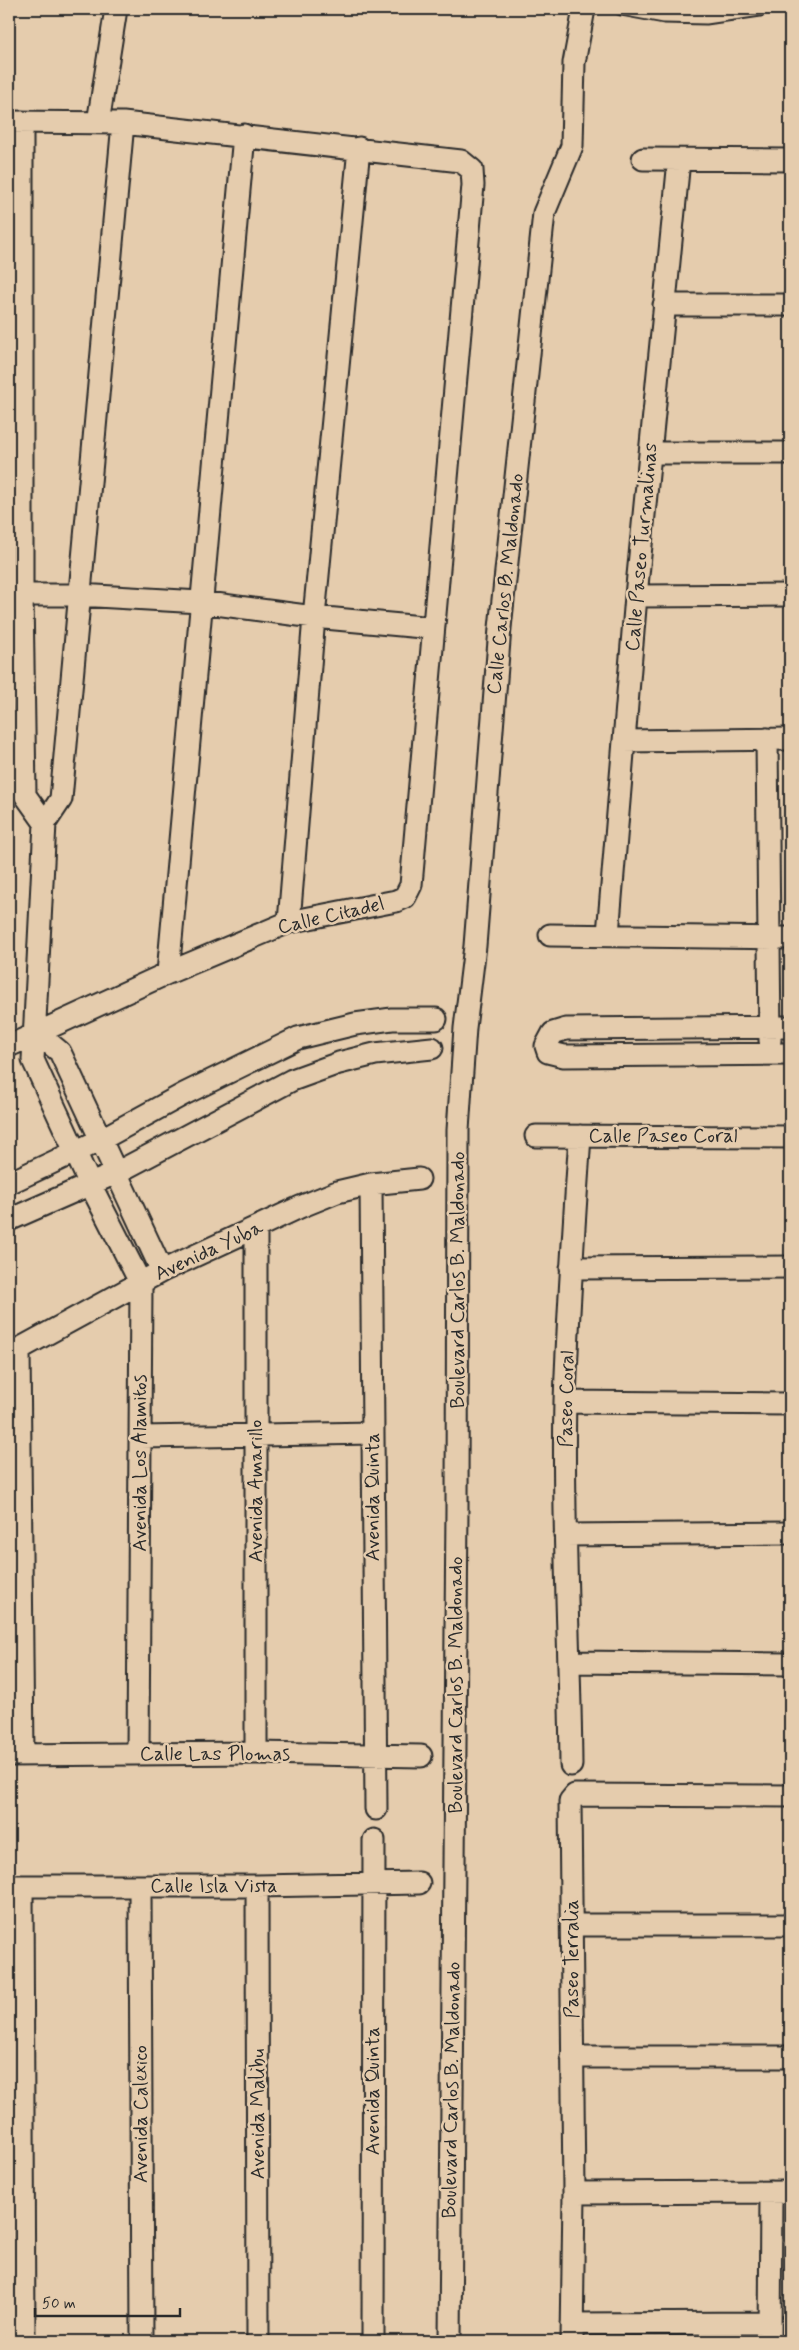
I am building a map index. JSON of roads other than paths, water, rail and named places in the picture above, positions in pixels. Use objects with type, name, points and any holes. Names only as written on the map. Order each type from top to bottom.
[{"type":"street","points":[[98,123],[116,9]]},
{"type":"street","name":"Calle Carlos B. Maldonado","points":[[465,1028],[476,946],[500,628],[544,213],[572,146],[574,63],[584,9]]},
{"type":"street","points":[[16,595],[79,595],[200,602],[314,617],[433,628],[473,185],[472,170],[461,161],[244,135],[123,123],[15,122],[16,595],[26,795],[44,823],[61,799],[79,595],[123,123]]},
{"type":"street","points":[[168,973],[200,602],[244,135]]},
{"type":"street","points":[[289,922],[314,617],[359,148]]},
{"type":"street","points":[[643,159],[790,160]]},
{"type":"street","name":"Calle Paseo Turmalinas","points":[[608,934],[636,596],[679,160]]},
{"type":"street","points":[[664,305],[790,305]]},
{"type":"street","points":[[650,453],[790,453]]},
{"type":"street","points":[[636,596],[790,595]]},
{"type":"street","name":"Calle Citadel","points":[[9,1046],[168,973],[289,922],[396,900],[406,896],[410,885],[433,628]]},
{"type":"street","points":[[767,739],[769,1027],[781,1054],[564,1056],[548,1052],[546,1046],[553,1032],[566,1029],[769,1027],[790,1027]]},
{"type":"street","points":[[624,741],[790,739]]},
{"type":"street","name":"Avenida Los Alamitos","points":[[44,823],[36,1032],[33,1060],[90,1184],[140,1284],[138,1754]]},
{"type":"street","points":[[550,935],[608,934],[790,938]]},
{"type":"street","points":[[9,1183],[100,1140],[184,1094],[298,1038],[355,1024],[392,1019],[436,1019]]},
{"type":"street","name":"Boulevard Carlos B. Maldonado","points":[[450,2341],[457,1539],[458,1130],[465,1028]]},
{"type":"street","points":[[36,1032],[60,1052],[162,1271]]},
{"type":"street","points":[[9,1220],[116,1173],[292,1080],[339,1063],[375,1054],[432,1048]]},
{"type":"street","name":"Calle Paseo Coral","points":[[536,1136],[790,1137]]},
{"type":"street","name":"Paseo Coral","points":[[570,1765],[565,1402],[571,1268],[580,1136]]},
{"type":"street","name":"Avenida Yuba","points":[[14,1350],[162,1271],[300,1206],[337,1192],[371,1184],[419,1179]]},
{"type":"street","name":"Avenida Quinta","points":[[371,1184],[376,1809]]},
{"type":"street","name":"Avenida Amarillo","points":[[256,1228],[256,1753]]},
{"type":"street","points":[[571,1268],[790,1267]]},
{"type":"street","points":[[14,1350],[16,1755]]},
{"type":"street","points":[[565,1402],[790,1404]]},
{"type":"street","points":[[140,1437],[373,1433]]},
{"type":"street","points":[[566,1535],[790,1533]]},
{"type":"street","points":[[570,1662],[790,1664]]},
{"type":"street","name":"Calle Las Plomas","points":[[16,1755],[256,1753],[421,1756]]},
{"type":"street","name":"Paseo Terralia","points":[[572,2333],[574,2193],[570,1801],[575,1795],[790,1796]]},
{"type":"street","name":"Avenida Quinta","points":[[373,2341],[374,1840]]},
{"type":"street","name":"Calle Isla Vista","points":[[15,1886],[140,1887],[419,1883]]},
{"type":"street","points":[[15,1886],[24,2341]]},
{"type":"street","name":"Avenida Malibu","points":[[256,1886],[258,2341]]},
{"type":"street","name":"Avenida Calexico","points":[[140,1887],[142,2341]]},
{"type":"street","points":[[572,1925],[790,1925]]},
{"type":"street","points":[[572,2057],[790,2057]]},
{"type":"street","points":[[572,2333],[770,2332],[781,2192],[574,2193]]},
{"type":"lane","points":[[621,9],[664,17],[706,18],[760,10]]}]
